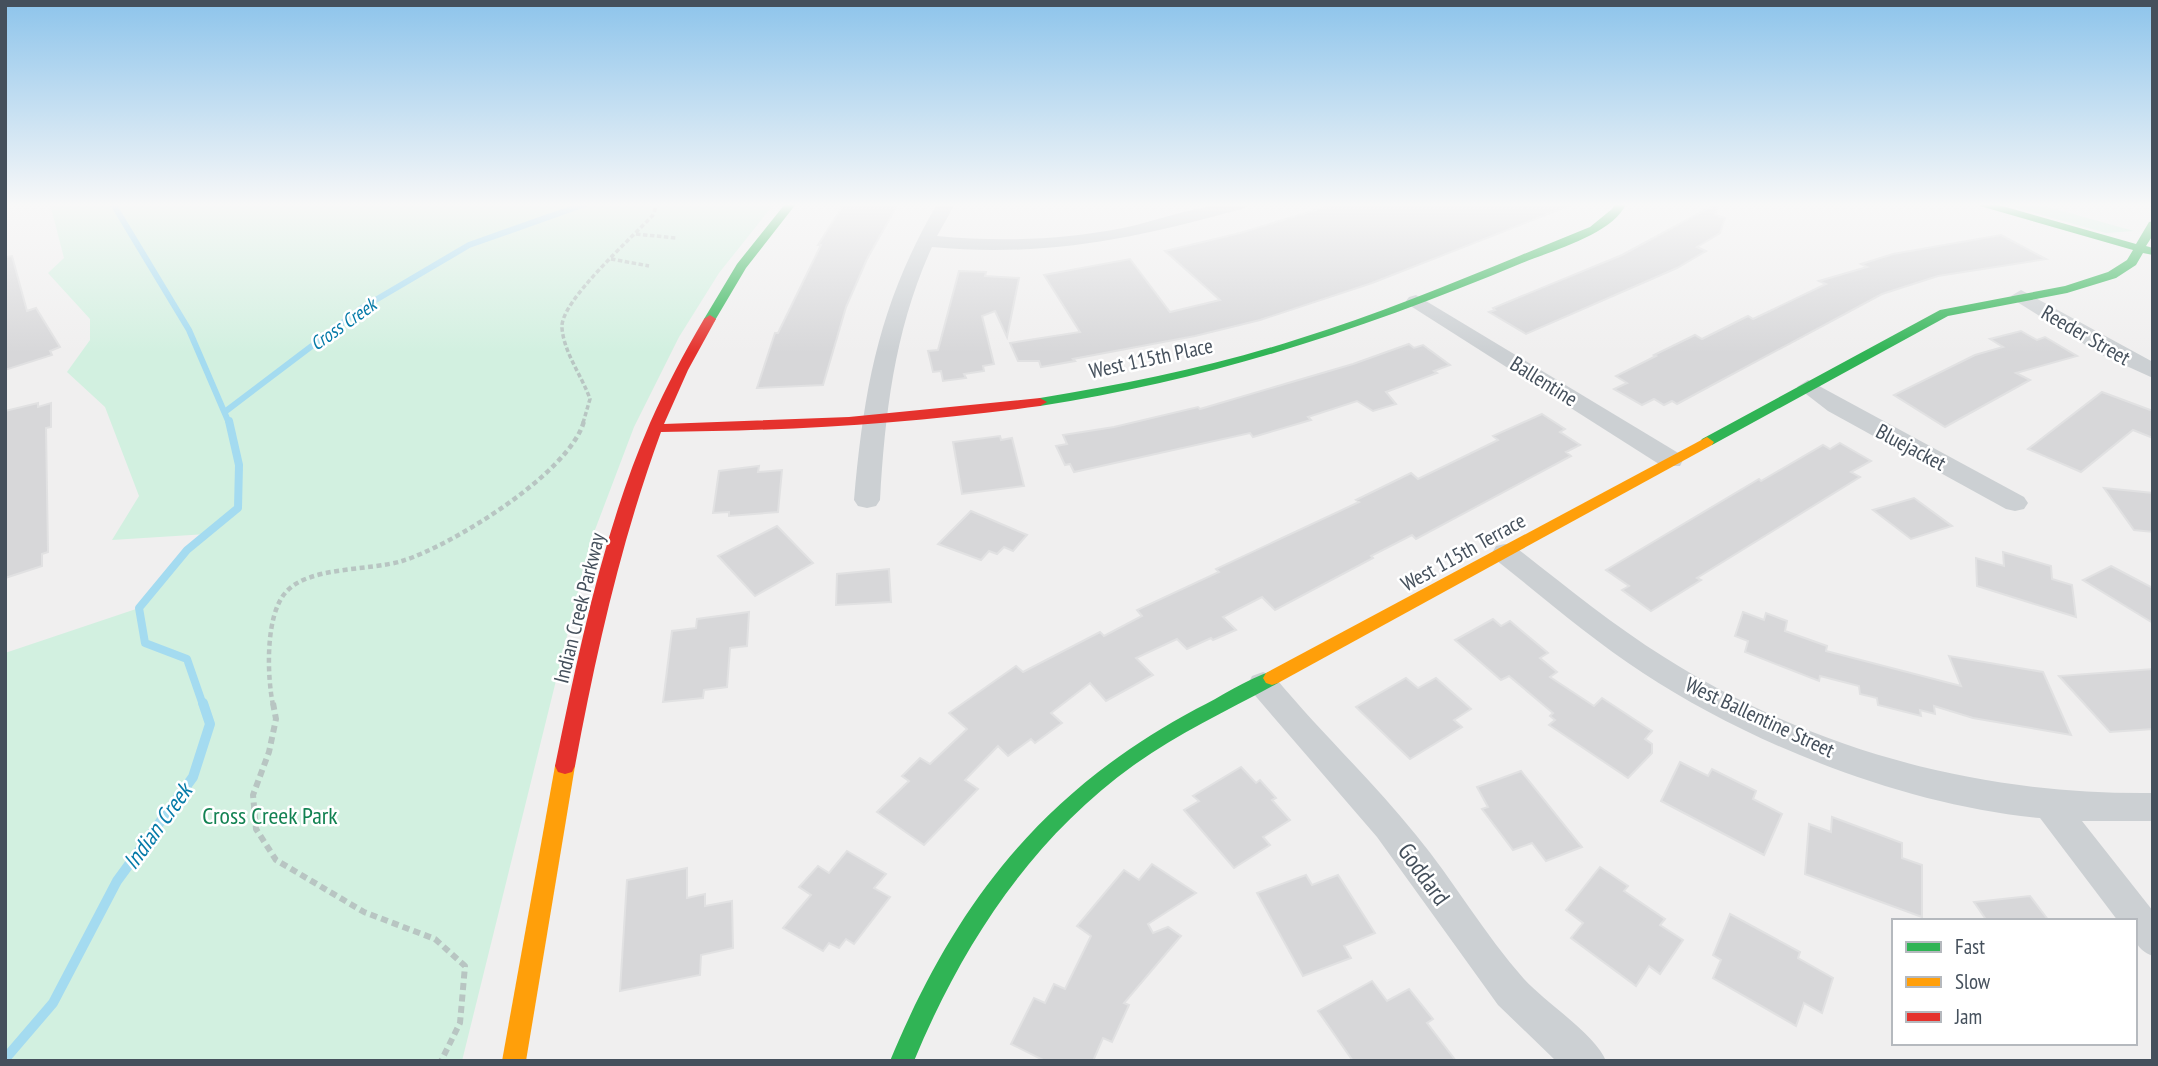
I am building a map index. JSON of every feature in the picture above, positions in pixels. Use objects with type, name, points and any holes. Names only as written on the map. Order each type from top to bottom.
[{"type":"street","name":"Indian Creek Parkway","points":[[514,1061],[527,974],[585,661],[608,567],[632,490],[657,428],[708,321],[752,254]]},
{"type":"street","points":[[867,500],[872,420],[883,354],[899,296],[919,254]]},
{"type":"street","name":"West 115th Place","points":[[657,428],[710,429],[872,420],[996,407],[1140,383],[1304,342],[1533,254]]},
{"type":"street","name":"West 115th Terrace","points":[[902,1061],[920,1012],[956,942],[1003,877],[1056,818],[1116,768],[1177,730],[1944,313],[2103,278],[2127,267],[2142,254]]},
{"type":"street","name":"Reeder Street","points":[[2021,296],[2108,349],[2153,371]]},
{"type":"street","name":"Ballentine","points":[[1416,301],[1671,460]]},
{"type":"street","name":"Bluejacket","points":[[1808,387],[1836,406],[2015,503]]},
{"type":"street","name":"West Ballentine Street","points":[[1504,553],[1620,641],[1675,678],[1747,716],[1829,751],[1915,779],[1981,795],[2050,805],[2153,807]]},
{"type":"street","name":"Goddard","points":[[1263,684],[1286,713],[1355,785],[1407,849],[1502,982],[1547,1030],[1587,1061]]},
{"type":"street","points":[[2050,805],[2153,939]]},
{"type":"path","points":[[441,1061],[460,1023],[465,966],[435,939],[364,912],[276,860],[256,829],[253,795],[270,752],[276,719],[267,676],[275,611],[286,592],[312,575],[357,571],[403,561],[463,534],[520,495],[555,463],[582,428],[590,400],[582,377],[564,343],[561,324],[573,300],[615,254]]},
{"type":"path","points":[[610,259],[649,266]]},
{"type":"green space","name":"Cross Creek Park","points":[[63,254],[734,254],[719,273],[679,337],[634,427],[590,543],[462,1061],[5,1061],[5,653],[139,608],[187,550],[207,534],[112,540],[139,496],[105,407],[67,372],[90,340],[90,319],[48,273],[64,258]]},
{"type":"building","points":[[817,254],[870,254],[846,307],[823,385],[757,388],[775,333],[778,333]]},
{"type":"building","points":[[1168,254],[1447,254],[1372,283],[1260,320],[1195,336],[1073,359],[1075,361],[1041,367],[1039,361],[1018,361],[1010,343],[1080,332],[1044,275],[1130,259],[1170,312],[1220,300]]},
{"type":"building","points":[[1701,254],[1677,268],[1526,334],[1489,312],[1495,310],[1493,308],[1622,255]]},
{"type":"building","points":[[1893,254],[2036,254],[2046,259],[1938,276],[1882,294],[1677,404],[1672,401],[1664,405],[1654,399],[1642,405],[1614,389],[1627,383],[1616,376],[1695,335],[1702,339],[1748,316],[1753,319],[1826,284],[1819,281],[1867,267],[1861,264]]},
{"type":"building","points":[[12,256],[27,311],[36,308],[60,347],[50,351],[52,355],[5,370],[5,257]]},
{"type":"building","points":[[959,271],[986,272],[985,276],[1019,278],[1007,337],[995,311],[982,316],[994,364],[983,366],[984,371],[964,374],[966,378],[943,381],[941,371],[933,372],[928,351],[938,350]]},
{"type":"building","points":[[2021,331],[2037,340],[2045,337],[2077,356],[2016,373],[2030,380],[1945,427],[1894,395],[1975,355],[2003,347],[1990,339]]},
{"type":"building","points":[[1409,344],[1414,348],[1423,345],[1450,365],[1434,371],[1437,373],[1386,392],[1396,404],[1373,411],[1357,401],[1308,417],[1311,420],[1253,437],[1250,433],[1074,472],[1070,464],[1065,465],[1056,446],[1067,444],[1063,435],[1114,427],[1198,407],[1200,409],[1353,364]]},
{"type":"building","points":[[2102,392],[2153,411],[2153,438],[2133,430],[2081,472],[2028,449]]},
{"type":"building","points":[[38,403],[38,407],[51,403],[51,427],[46,428],[48,552],[42,554],[42,566],[5,578],[5,411]]},
{"type":"building","points":[[1542,414],[1565,429],[1560,432],[1580,445],[1566,452],[1571,456],[1416,539],[1412,535],[1371,556],[1373,558],[1275,610],[1262,597],[1223,617],[1236,630],[1187,649],[1177,639],[1136,658],[1153,675],[1106,701],[1090,683],[1051,713],[1062,723],[1035,743],[1031,739],[1008,756],[998,746],[965,780],[978,789],[924,845],[877,812],[909,781],[902,776],[920,758],[930,764],[967,729],[949,713],[1016,666],[1023,672],[1100,632],[1104,636],[1142,616],[1137,610],[1219,572],[1216,569],[1359,502],[1356,500],[1411,473],[1418,479],[1498,440],[1493,436]]},
{"type":"building","points":[[1000,436],[1001,440],[1012,438],[1024,486],[962,494],[953,442]]},
{"type":"building","points":[[1840,443],[1871,461],[1851,472],[1860,477],[1697,578],[1701,580],[1651,611],[1622,590],[1629,586],[1606,570],[1759,479],[1761,481],[1823,445],[1830,449]]},
{"type":"building","points":[[759,466],[758,472],[782,470],[778,512],[729,516],[729,512],[713,513],[719,471]]},
{"type":"building","points":[[2104,488],[2153,493],[2153,532],[2134,530]]},
{"type":"building","points":[[1914,498],[1952,526],[1911,539],[1873,510]]},
{"type":"building","points":[[971,511],[1027,535],[1013,551],[1004,547],[997,554],[989,551],[981,560],[938,544]]},
{"type":"building","points":[[777,526],[813,563],[755,596],[718,556]]},
{"type":"building","points":[[2003,552],[2051,566],[2052,579],[2072,585],[2076,617],[1977,586],[1976,558],[2004,566]]},
{"type":"building","points":[[2111,566],[2153,588],[2153,623],[2083,580]]},
{"type":"building","points":[[889,569],[891,602],[836,605],[837,574]]},
{"type":"building","points":[[749,612],[747,646],[730,648],[727,687],[704,690],[703,698],[663,702],[672,631],[696,628],[697,619]]},
{"type":"building","points":[[1743,612],[1764,620],[1766,613],[1787,621],[1785,631],[1827,646],[1826,651],[1961,686],[1949,656],[2043,672],[2071,735],[1973,718],[1934,706],[1935,714],[1920,710],[1921,716],[1878,705],[1877,698],[1860,694],[1859,686],[1820,676],[1819,681],[1745,652],[1748,641],[1735,636]]},
{"type":"building","points":[[1493,619],[1501,626],[1510,621],[1548,653],[1540,658],[1557,672],[1550,677],[1594,706],[1602,698],[1652,731],[1645,739],[1652,744],[1652,753],[1628,778],[1549,725],[1555,720],[1550,716],[1553,713],[1509,676],[1501,680],[1455,640]]},
{"type":"building","points":[[2153,669],[2153,729],[2110,732],[2059,676]]},
{"type":"building","points":[[1406,678],[1418,688],[1436,678],[1471,709],[1454,720],[1462,727],[1410,759],[1356,707]]},
{"type":"building","points":[[1680,762],[1708,776],[1712,769],[1756,791],[1753,799],[1782,814],[1764,855],[1661,801]]},
{"type":"building","points":[[1241,767],[1256,783],[1260,780],[1276,798],[1272,800],[1290,820],[1263,837],[1270,845],[1234,868],[1184,810],[1199,801],[1193,796]]},
{"type":"building","points":[[1521,771],[1582,847],[1546,861],[1532,843],[1513,850],[1482,809],[1488,807],[1477,787]]},
{"type":"building","points":[[1832,817],[1902,843],[1902,858],[1922,865],[1922,917],[1805,874],[1809,824],[1831,832]]},
{"type":"building","points":[[847,851],[886,874],[874,888],[890,897],[854,944],[846,939],[839,948],[829,943],[823,951],[783,928],[811,895],[799,887],[818,866],[829,873]]},
{"type":"building","points":[[1152,864],[1196,893],[1148,924],[1153,933],[1168,927],[1181,936],[1124,1003],[1129,1005],[1112,1042],[1103,1038],[1093,1061],[1045,1061],[1011,1044],[1034,998],[1045,1003],[1054,984],[1065,989],[1091,936],[1077,926],[1124,870],[1139,880]]},
{"type":"building","points":[[1600,867],[1628,886],[1624,891],[1665,919],[1660,925],[1683,940],[1660,974],[1649,966],[1636,986],[1571,938],[1583,923],[1566,910]]},
{"type":"building","points":[[687,868],[687,898],[705,894],[705,906],[732,901],[733,948],[701,955],[700,975],[620,991],[627,880]]},
{"type":"building","points":[[1306,875],[1312,885],[1338,875],[1375,933],[1344,946],[1351,958],[1303,976],[1257,893]]},
{"type":"building","points":[[2030,896],[2047,919],[1986,919],[1974,902]]},
{"type":"building","points":[[1730,914],[1800,952],[1798,958],[1833,978],[1822,1013],[1804,1003],[1796,1026],[1713,978],[1721,960],[1713,955]]},
{"type":"building","points":[[1372,981],[1387,1001],[1409,989],[1433,1019],[1427,1023],[1456,1061],[1353,1061],[1318,1011]]},
{"type":"waterway","name":"Indian Creek","points":[[143,254],[189,330],[229,423]]},
{"type":"waterway","name":"Cross Creek","points":[[226,411],[362,308],[454,254]]},
{"type":"waterway","name":"Indian Creek","points":[[203,705],[187,659],[145,643],[139,608],[187,550],[238,508],[239,465],[229,421]]},
{"type":"waterway","name":"Indian Creek","points":[[5,1059],[53,1003],[117,881],[193,777],[210,724],[203,703]]},
{"type":"traffic: fast","points":[[710,319],[751,254]]},
{"type":"traffic: fast","points":[[1040,402],[1192,373],[1267,353],[1373,318],[1534,254]]},
{"type":"traffic: fast","points":[[1707,442],[1944,313],[2067,289],[2112,275],[2132,262],[2137,254]]},
{"type":"traffic: fast","points":[[902,1061],[942,974],[966,933],[992,893],[1054,820],[1128,759],[1272,678]]},
{"type":"traffic: slow","points":[[1272,678],[1707,442]]},
{"type":"traffic: slow","points":[[514,1061],[565,766]]},
{"type":"traffic: jam","points":[[565,766],[602,593],[636,479],[681,370],[710,319]]},
{"type":"traffic: jam","points":[[657,428],[849,421],[945,414],[1040,402]]}]
